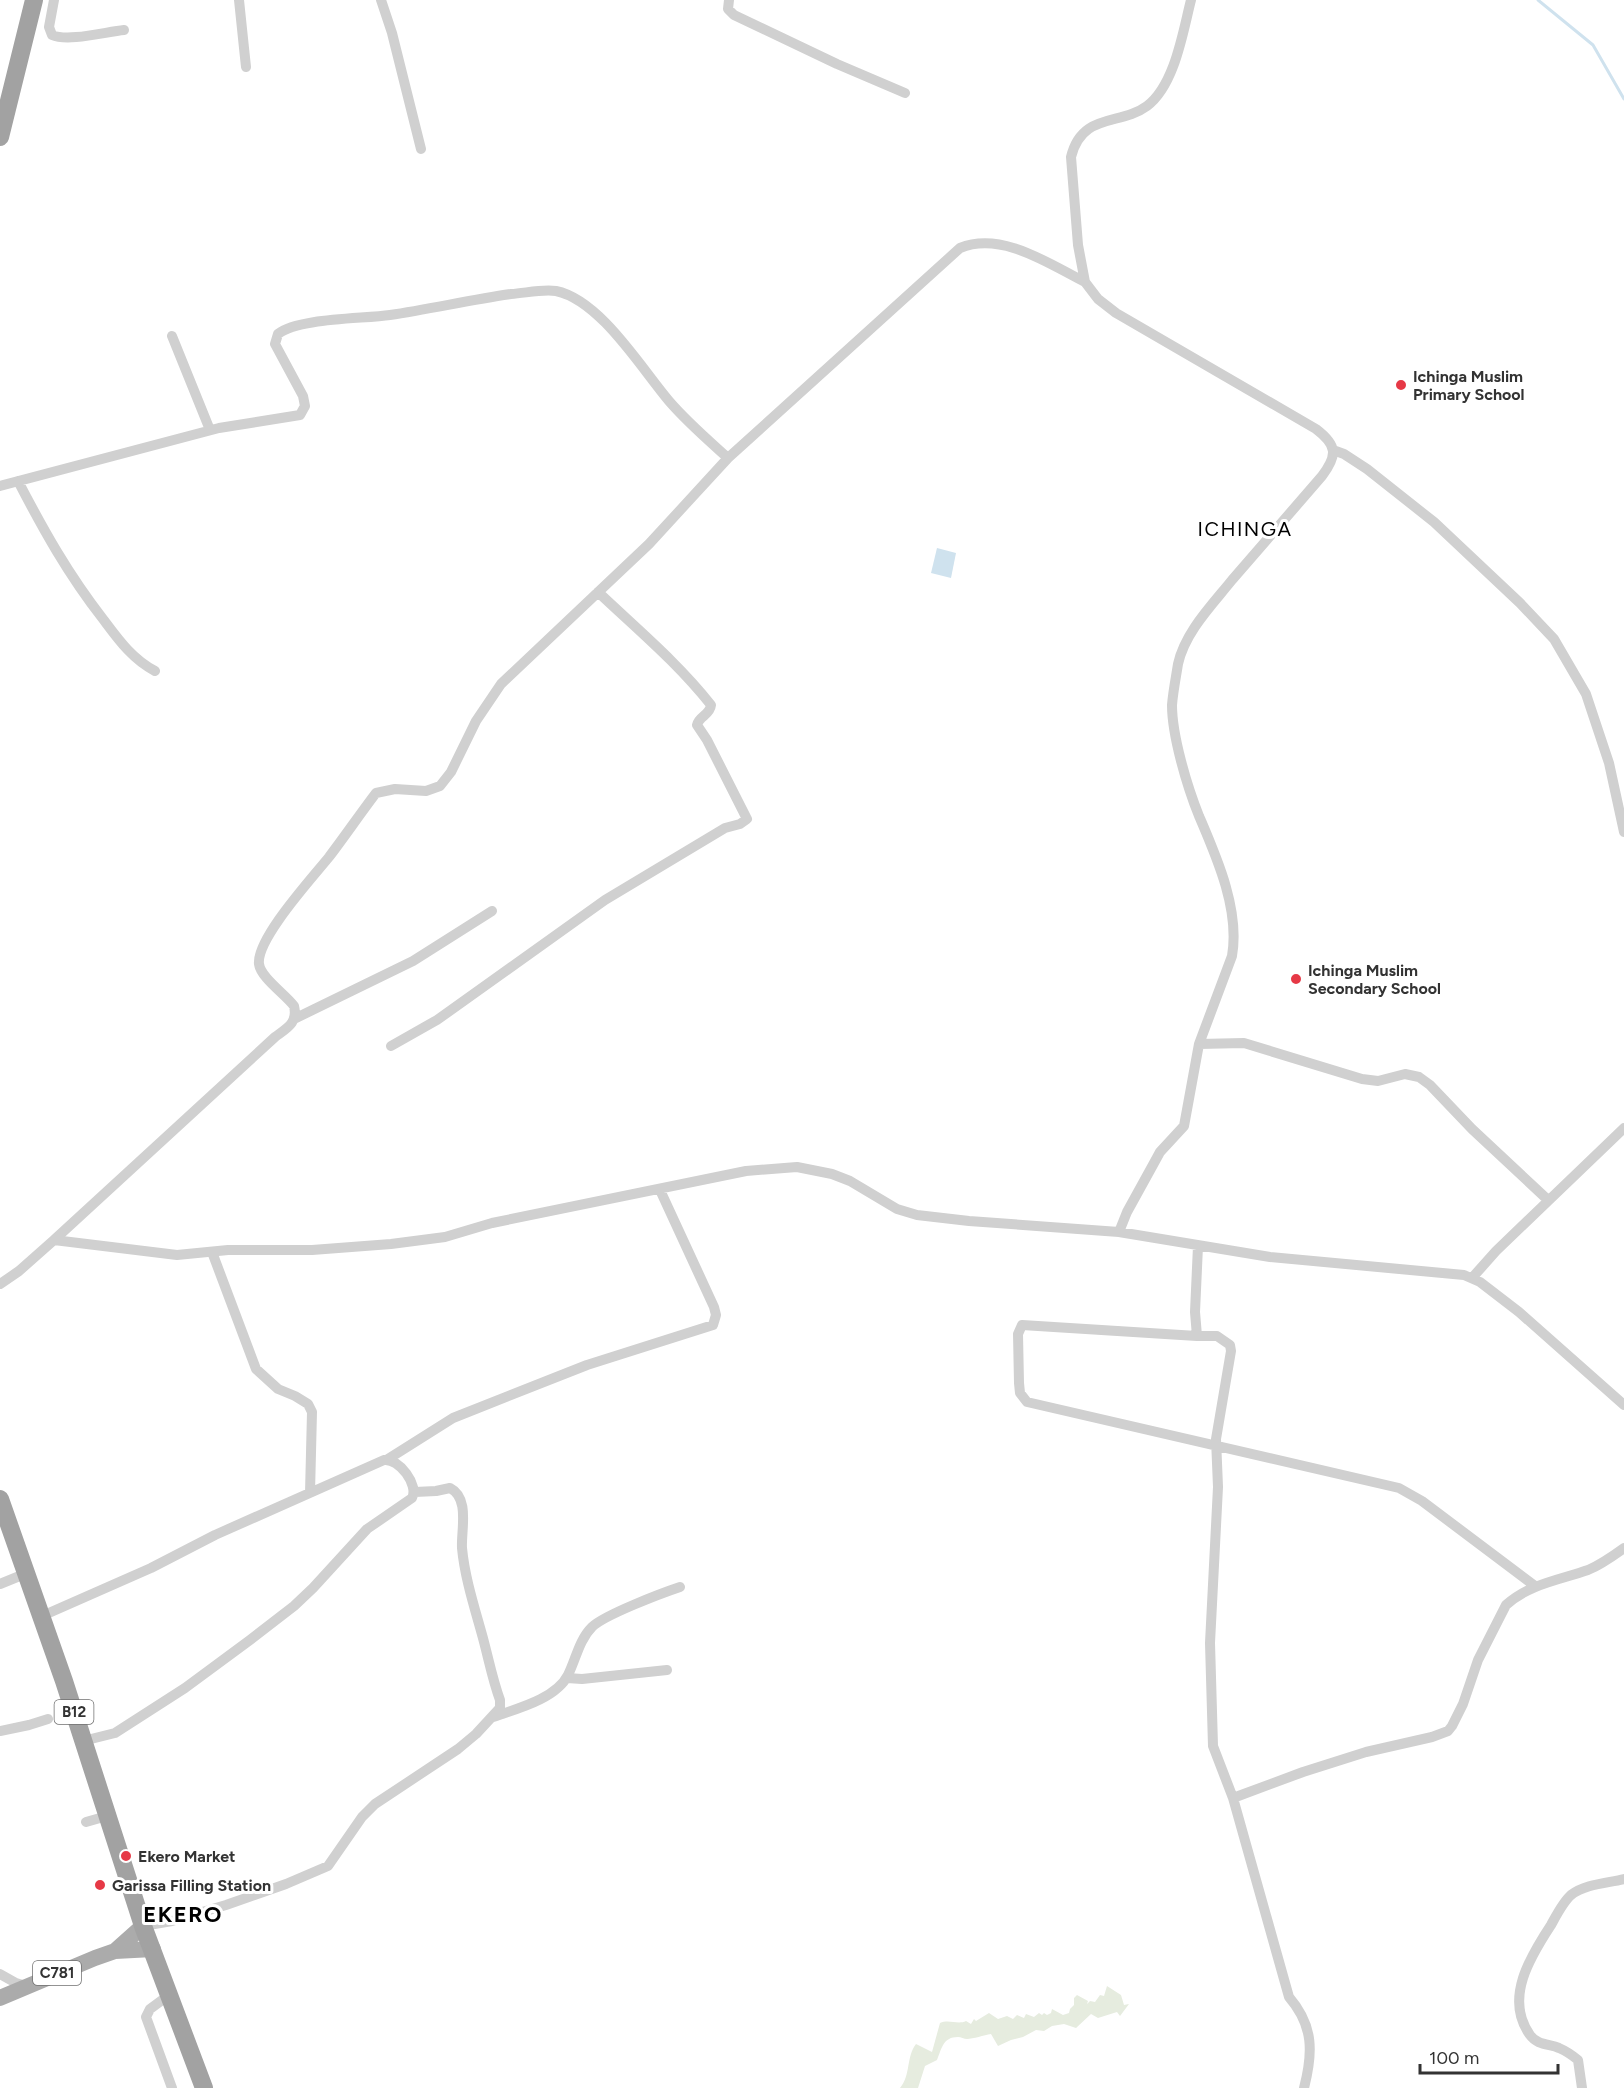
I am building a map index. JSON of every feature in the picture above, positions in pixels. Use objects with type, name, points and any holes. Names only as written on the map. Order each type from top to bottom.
[{"type":"highway","points":[[0,136],[34,0]]},
{"type":"highway","name":"B12","points":[[0,1499],[42,1616],[143,1926],[204,2088]]},
{"type":"main road","name":"C781","points":[[115,1951],[143,1926]]},
{"type":"main road","name":"C781","points":[[0,1998],[115,1951],[153,1949]]},
{"type":"street","points":[[54,0],[49,27],[52,35],[72,36],[124,30]]},
{"type":"street","points":[[238,0],[246,67]]},
{"type":"street","points":[[381,0],[392,33],[421,149]]},
{"type":"street","points":[[729,0],[727,6],[731,13],[837,64],[905,93]]},
{"type":"street","points":[[1119,1232],[1127,1212],[1160,1152],[1185,1126],[1199,1044],[1232,956],[1234,943],[1232,916],[1226,891],[1208,835],[1198,813],[1173,726],[1172,704],[1178,663],[1192,632],[1231,582],[1322,476],[1331,463],[1333,450],[1328,438],[1316,429],[1116,313],[1098,299],[1085,282],[1078,245],[1071,157],[1074,147],[1087,130],[1136,112],[1147,105],[1162,89],[1174,62],[1191,0]]},
{"type":"street","points":[[0,1284],[19,1271],[54,1240],[292,1024],[294,1006],[266,978],[259,963],[260,954],[287,907],[326,861],[376,793],[396,789],[426,791],[440,786],[452,772],[476,721],[494,693],[649,544],[728,458],[960,248],[979,242],[1004,245],[1085,282]]},
{"type":"street","points":[[0,486],[210,430],[293,417],[302,412],[305,404],[303,396],[276,347],[277,337],[285,330],[312,323],[390,315],[540,291],[556,291],[583,303],[597,315],[621,340],[682,415],[728,458]]},
{"type":"street","points":[[172,336],[210,430]]},
{"type":"street","points":[[1333,450],[1344,454],[1367,469],[1434,522],[1520,603],[1554,639],[1586,694],[1610,763],[1624,832]]},
{"type":"street","points":[[18,481],[55,552],[80,589],[118,640],[138,660],[155,671]]},
{"type":"street","points":[[392,1046],[438,1020],[604,900],[725,828],[740,824],[747,819],[697,725],[699,720],[709,712],[711,705],[669,658],[598,592]]},
{"type":"street","points":[[294,1019],[413,961],[492,911]]},
{"type":"street","points":[[1199,1044],[1244,1043],[1362,1079],[1378,1081],[1405,1074],[1419,1077],[1430,1085],[1472,1129],[1548,1200]]},
{"type":"street","points":[[1472,1278],[1496,1251],[1624,1128]]},
{"type":"street","points":[[54,1240],[177,1254],[279,1249],[312,1250],[391,1244],[445,1237],[492,1223],[746,1171],[797,1167],[832,1174],[850,1181],[897,1209],[917,1215],[1119,1232],[1270,1257],[1472,1278],[1519,1312],[1624,1405]]},
{"type":"street","points":[[42,1616],[151,1568],[215,1535],[388,1459],[453,1418],[587,1365],[713,1325],[716,1315],[714,1307],[660,1190]]},
{"type":"street","points":[[1197,1336],[1198,1246]]},
{"type":"street","points":[[212,1252],[256,1369],[278,1389],[308,1404],[312,1412],[310,1493]]},
{"type":"street","points":[[1304,2088],[1310,2059],[1309,2029],[1299,2008],[1289,1997],[1233,1797],[1216,1757],[1212,1729],[1210,1643],[1218,1487],[1216,1445],[1231,1351],[1230,1345],[1217,1336],[1022,1325],[1018,1334],[1020,1393],[1027,1402],[1216,1445],[1399,1488],[1422,1501],[1535,1586]]},
{"type":"street","points":[[83,1741],[115,1733],[185,1688],[250,1640],[313,1588],[367,1529],[412,1498],[415,1492],[413,1485],[398,1464],[388,1459]]},
{"type":"street","points":[[143,1926],[171,1921],[226,1905],[286,1884],[328,1866],[362,1817],[375,1804],[458,1749],[497,1713],[501,1704],[470,1589],[462,1547],[463,1510],[460,1499],[450,1488],[415,1492]]},
{"type":"street","points":[[1233,1797],[1366,1752],[1432,1737],[1448,1731],[1463,1704],[1478,1660],[1502,1611],[1513,1598],[1535,1586],[1590,1569],[1624,1548]]},
{"type":"street","points":[[0,1584],[27,1573]]},
{"type":"street","points":[[490,1718],[530,1705],[545,1697],[567,1678],[584,1636],[599,1621],[680,1587]]},
{"type":"street","points":[[567,1678],[582,1679],[667,1670]]},
{"type":"street","points":[[0,1731],[48,1719]]},
{"type":"street","points":[[86,1822],[107,1816]]},
{"type":"street","points":[[1582,2088],[1578,2060],[1558,2048],[1540,2043],[1532,2037],[1525,2026],[1519,2006],[1522,1983],[1527,1966],[1538,1945],[1571,1895],[1586,1888],[1624,1879]]},
{"type":"street","points":[[0,1974],[26,1986]]},
{"type":"street","points":[[169,1995],[152,2006],[146,2018],[172,2088]]},
{"type":"shaded area","points":[[1107,1986],[1121,1995],[1124,2005],[1129,2004],[1120,2016],[1117,2012],[1098,2018],[1091,2014],[1076,2028],[1064,2024],[1052,2026],[1044,2031],[1036,2030],[998,2046],[991,2034],[969,2039],[953,2037],[946,2041],[937,2060],[925,2066],[918,2088],[900,2088],[906,2077],[916,2044],[932,2052],[940,2023],[966,2021],[971,2024],[974,2019],[976,2021],[989,2013],[998,2019],[1007,2016],[1013,2019],[1017,2015],[1024,2018],[1026,2014],[1034,2017],[1039,2013],[1047,2015],[1052,2009],[1063,2015],[1069,2013],[1077,1995],[1088,2001],[1087,2004],[1090,2001],[1095,2002],[1100,1995],[1104,1996]]},
{"type":"water","points":[[937,548],[956,553],[951,578],[931,573]]},
{"type":"waterway","points":[[1538,0],[1593,45],[1624,99]]},
{"type":"place","name":"Ichinga Muslim Primary School","points":[[1401,385]]},
{"type":"place","name":"Ichinga Muslim Secondary School","points":[[1296,979]]},
{"type":"place","name":"Ekero Market","points":[[126,1856]]},
{"type":"place","name":"Garissa Filling Station","points":[[100,1885]]},
{"type":"district","name":"ICHINGA","points":[[1245,529]]},
{"type":"district","name":"EKERO","points":[[183,1914]]}]
